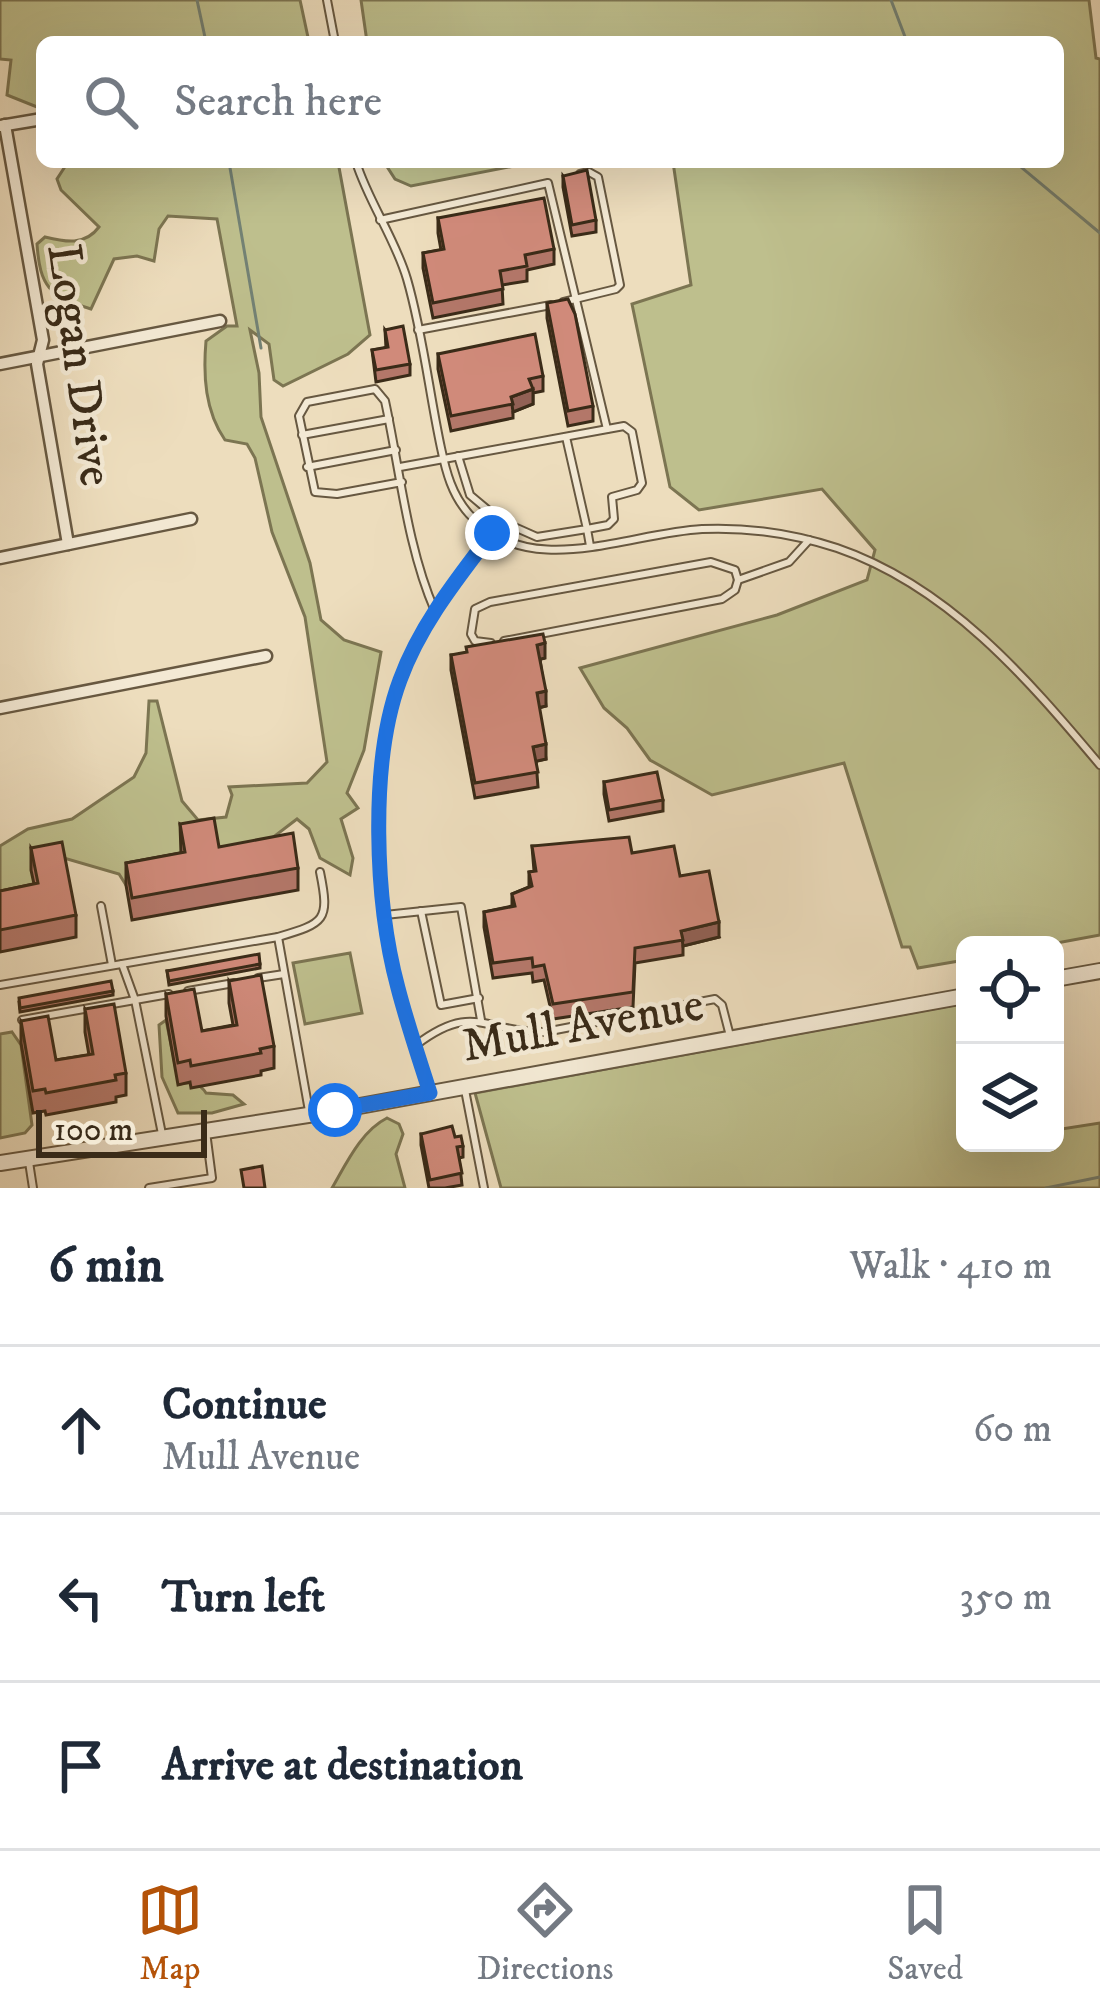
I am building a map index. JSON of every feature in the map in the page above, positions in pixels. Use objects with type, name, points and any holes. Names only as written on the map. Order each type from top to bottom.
[{"type":"street","points":[[3,126],[36,119]]},
{"type":"street","name":"Logan Drive","points":[[3,126],[44,340],[38,376],[68,544]]},
{"type":"street","points":[[0,364],[220,321]]},
{"type":"street","points":[[0,557],[191,519]]},
{"type":"street","points":[[0,707],[266,656]]},
{"type":"street","points":[[1064,977],[1100,971]]},
{"type":"street","name":"Mull Avenue","points":[[0,1163],[309,1114],[956,998]]},
{"type":"lane","points":[[327,0],[334,36]]},
{"type":"lane","points":[[358,168],[407,279],[447,475],[464,510],[492,533],[523,548],[553,551],[711,529],[758,531],[809,540],[888,569],[943,604],[1002,657],[1100,765]]},
{"type":"lane","points":[[380,220],[589,172],[598,177],[620,285],[579,300],[418,330]]},
{"type":"lane","points":[[548,183],[608,429]]},
{"type":"lane","points":[[402,482],[315,492],[310,486],[299,416],[307,402],[374,388],[381,393],[389,419],[423,578],[435,611]]},
{"type":"lane","points":[[302,435],[389,419]]},
{"type":"lane","points":[[399,467],[458,454],[624,426],[632,431],[642,483],[637,490],[612,497],[614,519],[608,525],[538,537],[493,514],[470,495],[458,454]]},
{"type":"lane","points":[[566,437],[590,546]]},
{"type":"lane","points":[[307,467],[396,450]]},
{"type":"lane","points":[[430,1093],[397,985],[386,915],[379,770],[399,682],[435,611],[492,533]]},
{"type":"lane","points":[[738,580],[789,562],[809,540]]},
{"type":"lane","points":[[711,562],[735,570],[738,580],[735,590],[722,598],[487,644],[475,641],[471,634],[475,609],[490,602],[711,562]]},
{"type":"lane","points":[[0,985],[313,927],[324,916],[326,905],[320,872]]},
{"type":"lane","points":[[101,905],[112,965]]},
{"type":"lane","points":[[386,915],[461,907],[481,1021]]},
{"type":"lane","points":[[421,911],[441,1005],[479,998]]},
{"type":"lane","points":[[278,937],[309,1114]]},
{"type":"lane","points":[[122,964],[135,1000],[162,1137]]},
{"type":"lane","points":[[22,1021],[284,974]]},
{"type":"lane","points":[[416,1045],[442,1026],[481,1021],[525,1033],[545,1032],[715,999],[722,1005],[730,1040]]},
{"type":"lane","points":[[465,1087],[484,1188]]},
{"type":"lane","points":[[206,1130],[214,1188]]},
{"type":"lane","points":[[29,1159],[33,1188]]},
{"type":"lane","points":[[149,1188],[212,1178]]},
{"type":"green space","points":[[0,0],[300,0],[308,36],[36,36],[36,107],[7,95],[11,60],[0,59]]},
{"type":"green space","points":[[361,0],[1089,0],[1096,58],[1100,59],[1100,935],[1064,942],[1064,936],[956,936],[956,962],[918,968],[910,947],[902,947],[844,763],[712,795],[650,760],[627,728],[604,708],[580,668],[777,615],[867,580],[875,550],[822,489],[699,510],[670,487],[632,304],[691,285],[674,168],[1064,168],[1064,36],[366,36]]},
{"type":"green space","points":[[64,168],[339,168],[370,335],[348,354],[283,386],[274,380],[269,344],[250,330],[261,417],[310,563],[321,620],[344,640],[381,652],[364,750],[347,793],[358,808],[341,819],[353,858],[350,875],[320,858],[309,829],[297,819],[263,845],[185,874],[126,885],[119,874],[64,858],[38,905],[0,913],[0,846],[28,829],[72,819],[134,777],[146,753],[149,701],[157,701],[182,801],[198,820],[226,817],[232,795],[229,787],[307,783],[327,762],[305,617],[272,532],[255,458],[247,444],[225,440],[207,393],[206,341],[227,326],[237,326],[217,219],[168,216],[159,229],[154,261],[137,256],[114,259],[91,309],[56,294],[41,270],[37,244],[45,237],[81,240],[99,227],[61,190],[57,179]]},
{"type":"green space","points":[[388,168],[504,168],[411,186],[395,179]]},
{"type":"green space","points":[[350,953],[362,1013],[305,1024],[293,963]]},
{"type":"green space","points":[[956,1005],[956,1152],[1064,1152],[1064,1129],[1100,1123],[1100,1188],[501,1188],[475,1093]]},
{"type":"green space","points":[[166,1020],[179,1084],[233,1095],[244,1104],[212,1113],[178,1113],[162,1077],[159,1025]]},
{"type":"green space","points":[[12,1032],[21,1045],[32,1125],[25,1133],[0,1138],[0,1034]]},
{"type":"green space","points":[[387,1118],[399,1124],[403,1134],[396,1154],[405,1188],[332,1188],[362,1140]]},
{"type":"building","points":[[587,170],[596,220],[572,225],[563,176]]},
{"type":"building","points":[[544,198],[554,249],[525,255],[527,266],[500,271],[503,289],[433,303],[423,253],[444,249],[438,218]]},
{"type":"building","points":[[568,299],[593,406],[568,411],[547,303]]},
{"type":"building","points":[[403,326],[410,364],[376,370],[372,350],[388,347],[385,330]]},
{"type":"building","points":[[535,334],[543,376],[529,379],[533,389],[511,397],[513,404],[451,416],[438,354]]},
{"type":"building","points":[[543,634],[545,643],[537,645],[546,691],[537,693],[546,744],[533,747],[538,772],[475,783],[451,655],[467,652],[466,647]]},
{"type":"building","points":[[657,772],[663,800],[609,810],[604,782]]},
{"type":"building","points":[[214,818],[219,847],[293,833],[298,868],[132,898],[126,863],[185,852],[180,824]]},
{"type":"building","points":[[629,837],[632,853],[674,846],[680,876],[709,871],[719,922],[681,931],[683,940],[635,948],[633,992],[553,1004],[544,965],[533,967],[532,958],[493,963],[484,912],[515,906],[512,894],[532,886],[529,872],[536,871],[532,846]]},
{"type":"building","points":[[62,842],[76,915],[0,930],[0,891],[38,883],[31,848]]},
{"type":"building","points":[[259,954],[260,964],[169,981],[167,971]]},
{"type":"building","points":[[261,975],[274,1046],[260,1049],[261,1053],[191,1066],[190,1060],[178,1063],[166,994],[194,989],[202,1031],[237,1025],[229,981]]},
{"type":"building","points":[[111,981],[113,991],[20,1008],[19,998]]},
{"type":"building","points":[[114,1004],[126,1073],[115,1075],[116,1080],[46,1093],[45,1089],[33,1091],[21,1021],[48,1016],[56,1060],[93,1054],[85,1009]]},
{"type":"building","points":[[452,1126],[455,1137],[461,1136],[463,1146],[457,1147],[462,1173],[430,1180],[421,1134]]},
{"type":"building","points":[[262,1166],[265,1188],[244,1188],[241,1170]]},
{"type":"waterway","points":[[197,0],[205,36]]},
{"type":"waterway","points":[[891,0],[905,36]]},
{"type":"waterway","points":[[230,168],[261,348]]},
{"type":"waterway","points":[[1022,168],[1100,233]]},
{"type":"waterway","points":[[1046,1188],[1100,1177]]},
{"type":"route","points":[[335,1110],[430,1093],[397,985],[383,899],[379,770],[388,721],[410,655],[424,627],[492,533]]}]
